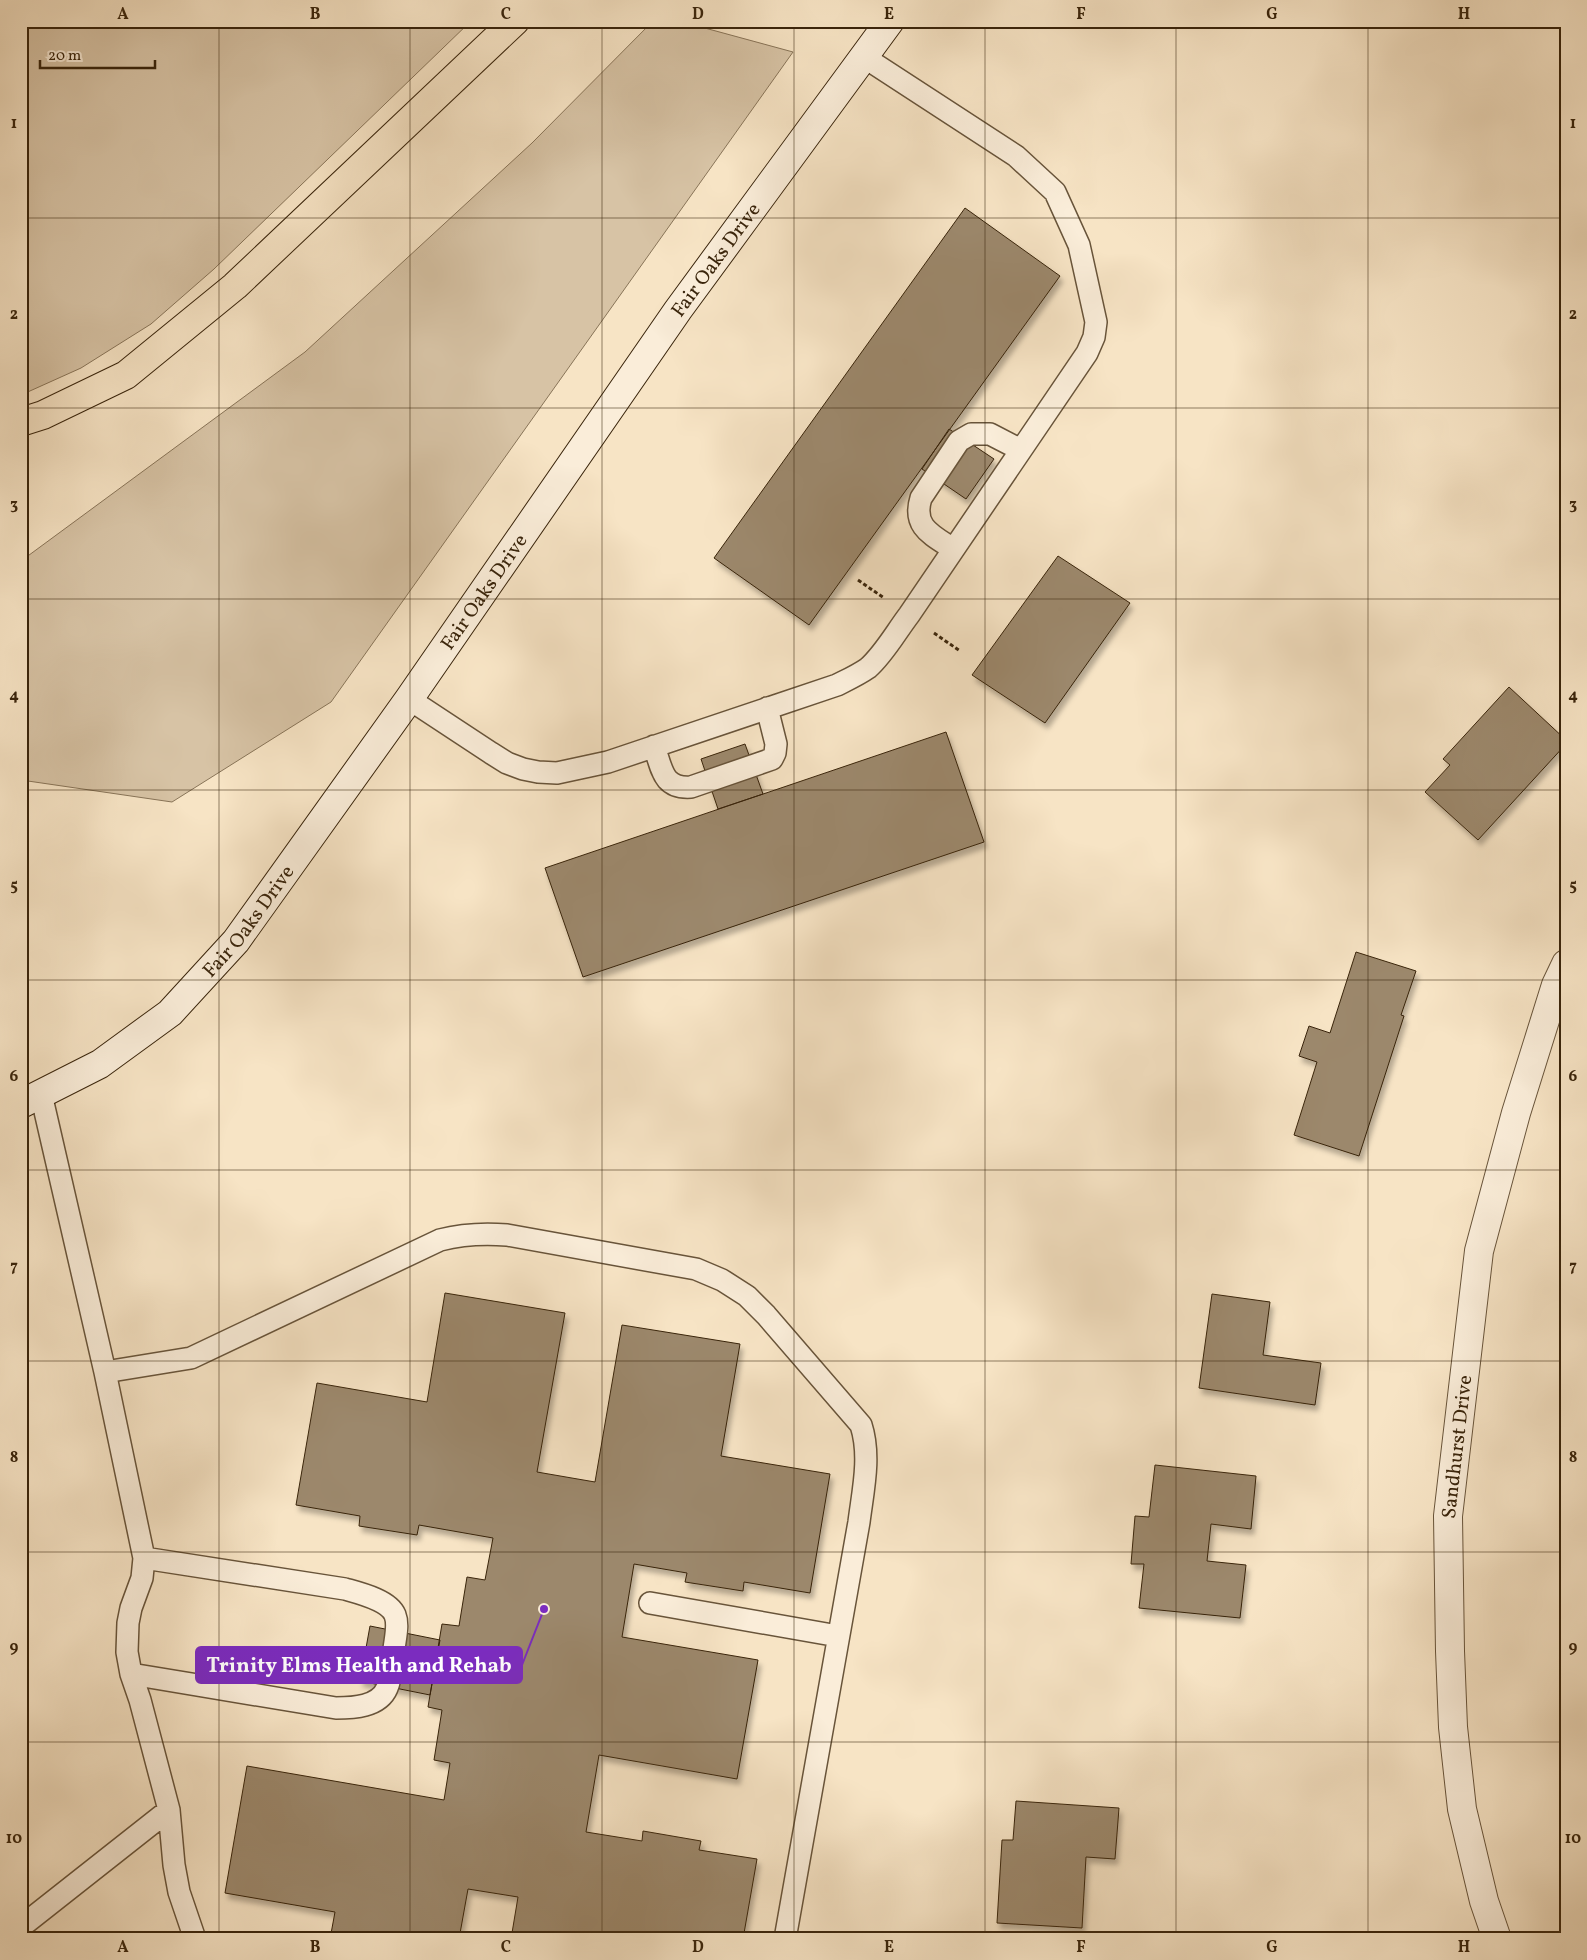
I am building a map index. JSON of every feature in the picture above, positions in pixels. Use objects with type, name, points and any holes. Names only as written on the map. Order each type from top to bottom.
[{"type":"highway","points":[[21,422],[43,415],[126,375],[235,286],[515,21]]},
{"type":"street","name":"Fair Oaks Drive","points":[[31,1099],[100,1064],[170,1013],[236,941],[409,699],[678,310],[890,21]]},
{"type":"street","name":"Sandhurst Drive","points":[[1497,1939],[1484,1901],[1462,1809],[1453,1727],[1448,1516],[1479,1251],[1516,1113],[1556,984],[1566,964]]},
{"type":"lane","points":[[409,699],[507,763],[538,772],[557,773],[580,769],[654,746],[837,685],[869,667],[909,615],[1087,353],[1094,337],[1096,322],[1079,245],[1055,192],[1016,156],[864,57]]},
{"type":"lane","points":[[954,549],[926,529],[918,520],[918,508],[921,498],[959,441],[971,434],[990,434],[1021,450]]},
{"type":"lane","points":[[654,746],[668,782],[674,786],[691,787],[772,759],[776,744],[767,708]]},
{"type":"lane","points":[[31,1099],[104,1372],[144,1558],[142,1578],[131,1608],[127,1652],[131,1674],[140,1700],[169,1810],[174,1865],[179,1892],[195,1939]]},
{"type":"lane","points":[[104,1372],[191,1358],[440,1240],[461,1234],[507,1235],[696,1268],[722,1280],[747,1296],[766,1315],[861,1425],[866,1441],[866,1467],[859,1522],[785,1939]]},
{"type":"lane","points":[[131,1674],[336,1708],[354,1708],[369,1704],[379,1698],[387,1688],[397,1628],[395,1614],[391,1609],[365,1594],[344,1589],[144,1558]]},
{"type":"lane","points":[[650,1603],[838,1636]]},
{"type":"lane","points":[[21,1924],[169,1810]]},
{"type":"path","points":[[858,580],[889,602]]},
{"type":"path","points":[[928,628],[960,651]]},
{"type":"shaded area","points":[[21,21],[471,21],[214,269],[151,324],[81,368],[21,395]]},
{"type":"shaded area","points":[[653,21],[679,21],[793,52],[331,702],[172,802],[21,780],[21,561],[305,352],[532,143]]},
{"type":"building","points":[[965,208],[1060,276],[809,625],[714,558]]},
{"type":"building","points":[[949,429],[994,459],[966,499],[922,469]]},
{"type":"building","points":[[1058,556],[1130,603],[1045,723],[972,675]]},
{"type":"building","points":[[1509,687],[1566,740],[1566,744],[1478,840],[1425,792],[1450,765],[1443,759]]},
{"type":"building","points":[[946,732],[984,842],[583,977],[545,868]]},
{"type":"building","points":[[745,744],[763,794],[718,809],[701,759]]},
{"type":"building","points":[[1356,952],[1416,971],[1401,1015],[1404,1016],[1359,1156],[1294,1135],[1317,1062],[1299,1056],[1309,1026],[1330,1033]]},
{"type":"building","points":[[445,1293],[565,1313],[537,1472],[595,1482],[622,1325],[740,1344],[721,1456],[830,1474],[810,1593],[744,1582],[743,1591],[685,1582],[687,1573],[634,1564],[622,1637],[758,1660],[737,1779],[599,1755],[586,1832],[642,1841],[643,1831],[701,1841],[699,1850],[757,1859],[743,1939],[511,1939],[518,1897],[468,1889],[459,1939],[330,1939],[335,1912],[225,1893],[247,1766],[444,1800],[450,1763],[434,1760],[442,1710],[428,1707],[442,1624],[459,1626],[467,1577],[485,1580],[493,1538],[419,1525],[417,1535],[359,1526],[360,1516],[296,1505],[317,1383],[427,1402]]},
{"type":"building","points":[[1212,1294],[1270,1302],[1263,1355],[1321,1363],[1315,1405],[1199,1388]]},
{"type":"building","points":[[1155,1465],[1256,1476],[1251,1529],[1211,1524],[1207,1561],[1246,1565],[1240,1618],[1139,1608],[1144,1564],[1131,1564],[1135,1516],[1149,1517]]},
{"type":"building","points":[[370,1626],[440,1640],[430,1695],[360,1681]]},
{"type":"building","points":[[1016,1801],[1119,1808],[1115,1859],[1086,1857],[1082,1928],[997,1923],[1002,1840],[1013,1840]]},
{"type":"place","name":"Trinity Elms Health and Rehab","points":[[544,1609]]}]
